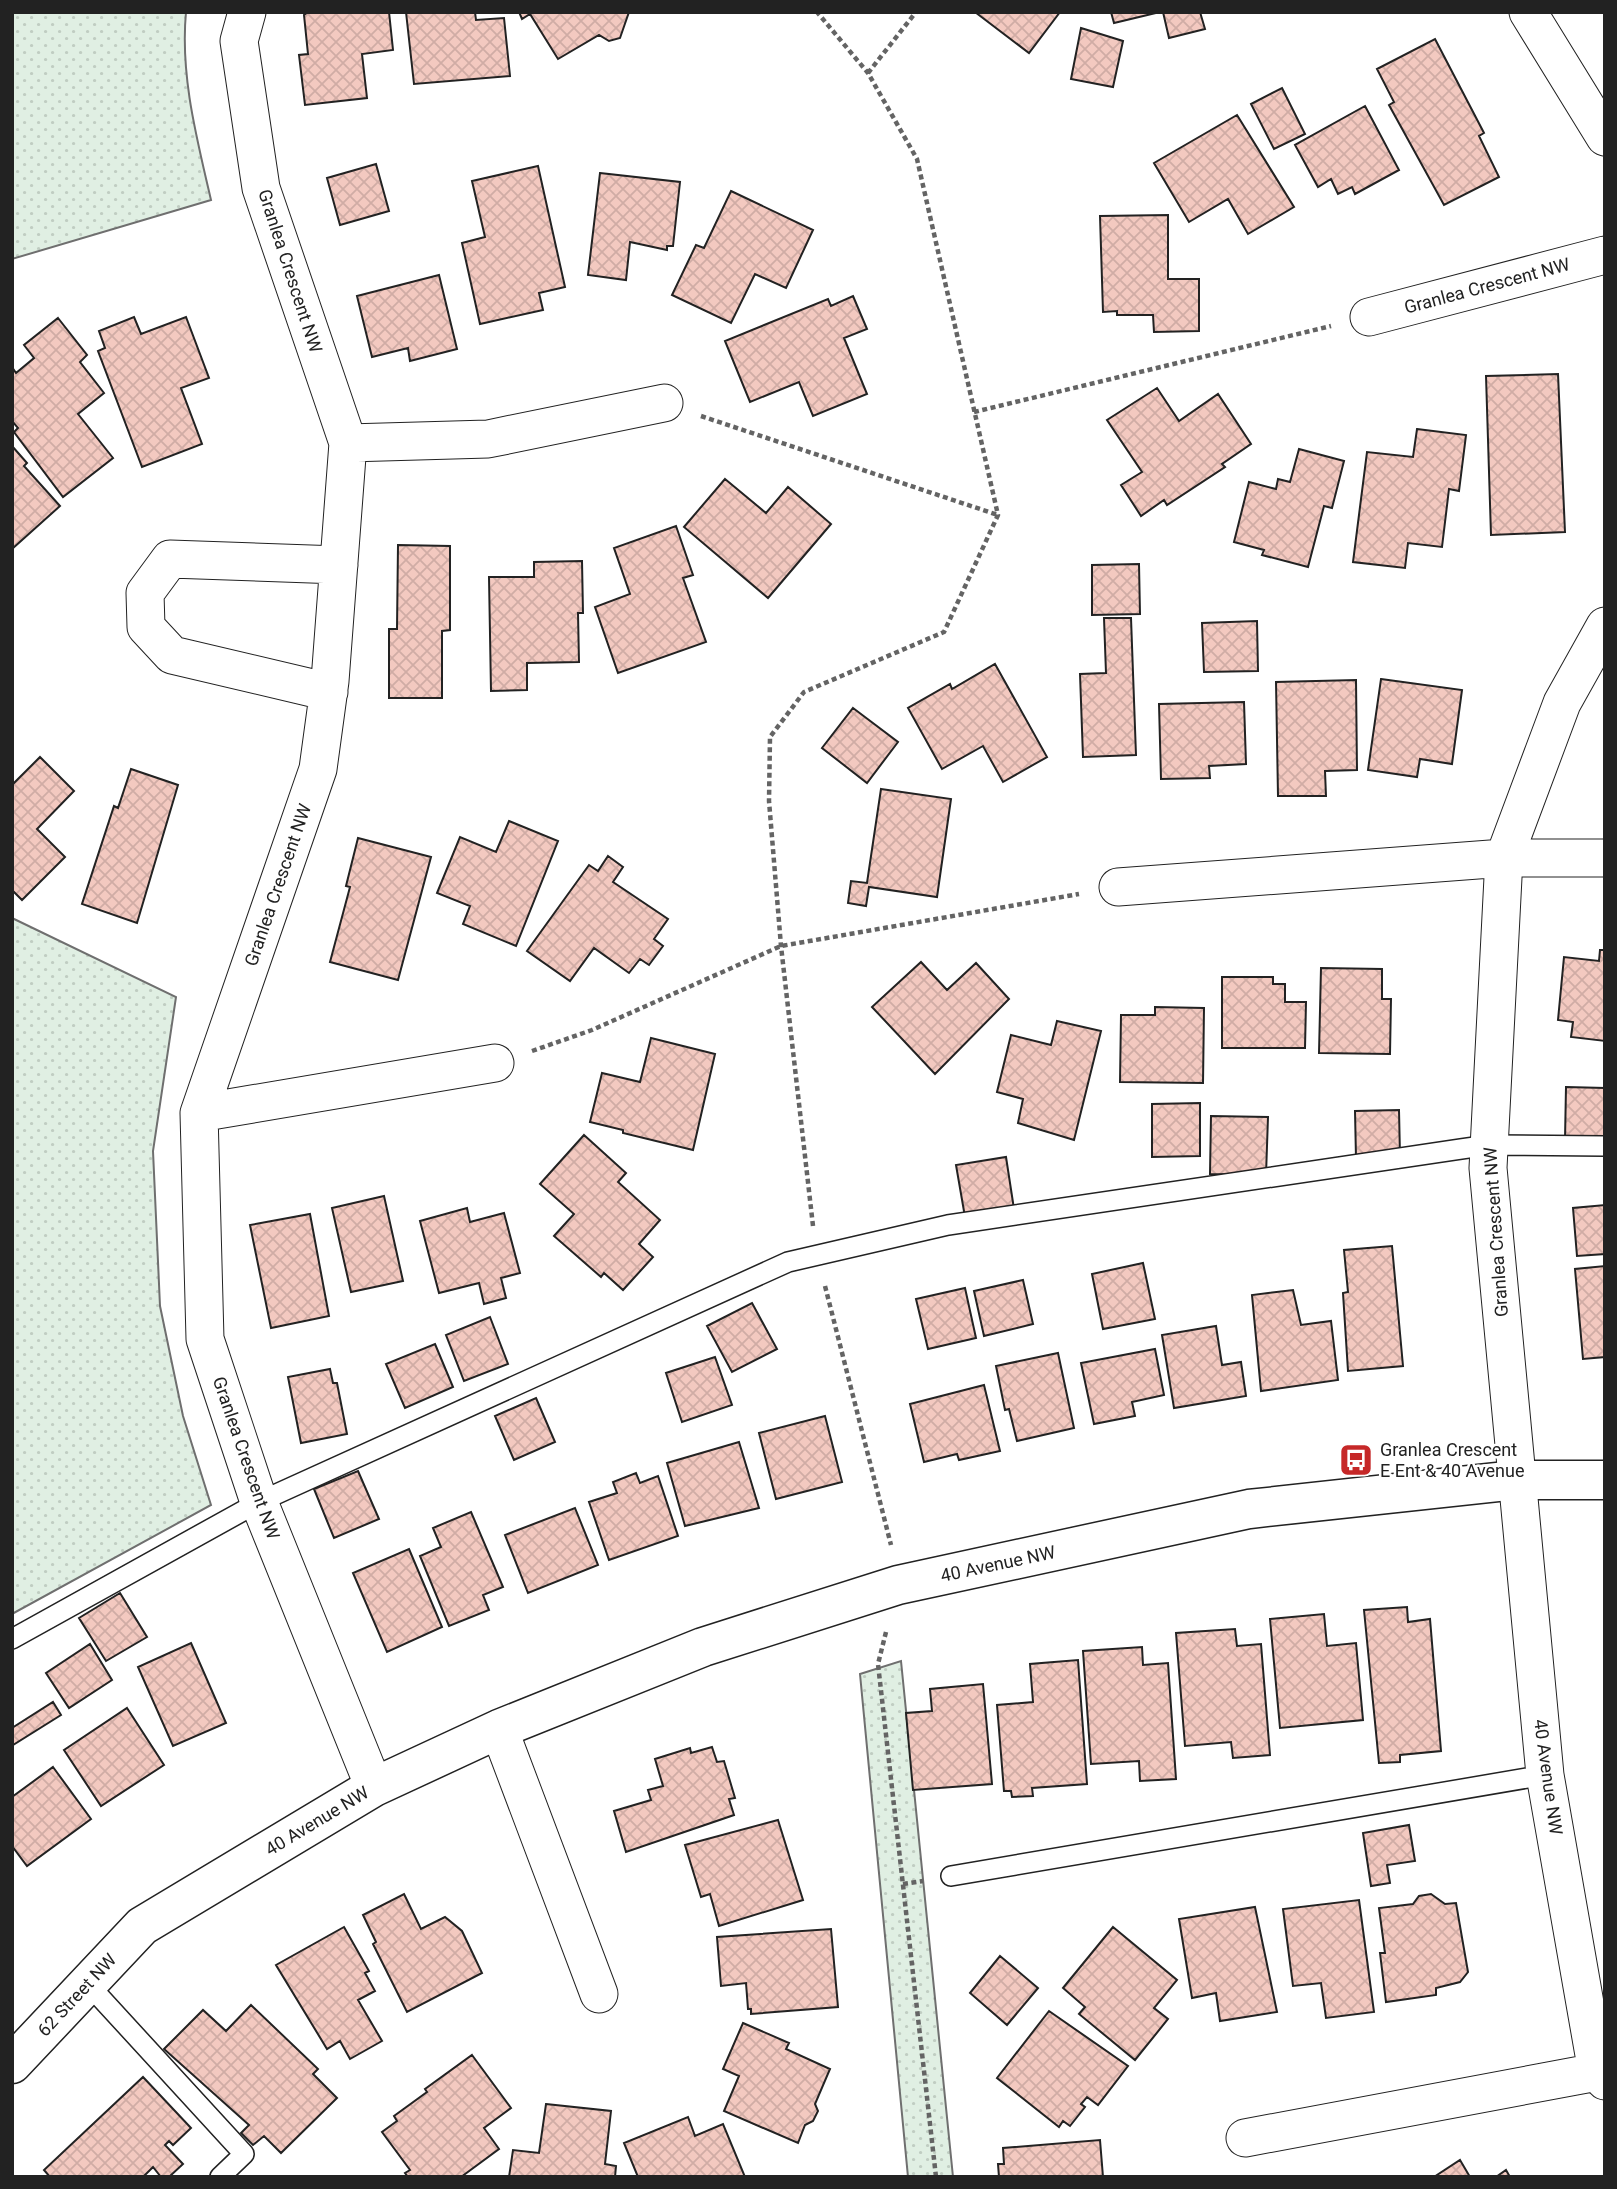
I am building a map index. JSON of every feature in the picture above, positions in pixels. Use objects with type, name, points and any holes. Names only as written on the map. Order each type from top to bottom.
[{"type":"street","name":"Granlea Crescent NW","points":[[247,12],[239,41],[261,188],[348,443],[329,692],[318,769],[199,1112],[205,1339],[259,1502],[374,1787]]},
{"type":"street","points":[[1528,12],[1605,137]]},
{"type":"street","name":"Granlea Crescent NW","points":[[1369,317],[1605,255]]},
{"type":"street","points":[[348,443],[488,439],[664,403]]},
{"type":"street","points":[[329,692],[172,655],[146,627],[145,593],[170,559],[339,565]]},
{"type":"street","name":"Granlea Crescent NW","points":[[1516,1480],[1488,1168],[1504,858],[1562,703],[1605,626]]},
{"type":"street","points":[[1118,887],[1504,858],[1605,858]]},
{"type":"street","points":[[199,1112],[495,1063]]},
{"type":"street","name":"40 Avenue NW","points":[[1245,2138],[1601,2076],[1545,1775],[1516,1480]]},
{"type":"street","name":"40 Avenue NW","points":[[142,1926],[374,1787],[499,1729],[703,1647],[898,1585],[1250,1509],[1516,1480],[1605,1480]]},
{"type":"street","points":[[499,1729],[599,1994]]},
{"type":"street","name":"62 Street NW","points":[[12,2064],[142,1926]]},
{"type":"lane","points":[[12,1639],[259,1502],[775,1268],[817,1255],[948,1225],[1489,1145],[1605,1146]]},
{"type":"lane","points":[[951,1877],[1545,1775]]},
{"type":"lane","points":[[88,1984],[244,2154],[220,2177]]},
{"type":"path","points":[[817,12],[868,73],[917,159],[998,515],[944,632],[804,692],[770,737],[769,801],[781,946],[817,1255],[895,1562],[898,1585],[878,1664],[936,2177]]},
{"type":"path","points":[[868,73],[916,12]]},
{"type":"path","points":[[974,412],[1369,317]]},
{"type":"path","points":[[664,403],[998,515]]},
{"type":"path","points":[[495,1063],[592,1030],[781,946],[1118,887]]},
{"type":"green space","points":[[12,12],[186,12],[185,60],[188,84],[195,131],[211,200],[12,259]]},
{"type":"green space","points":[[12,918],[176,997],[153,1151],[160,1306],[183,1416],[211,1505],[12,1614]]},
{"type":"green space","points":[[901,1661],[953,2177],[908,2177],[860,1674]]},
{"type":"building","points":[[308,12],[389,12],[393,50],[362,54],[367,98],[305,105],[299,55],[308,54],[304,15]]},
{"type":"building","points":[[406,12],[475,12],[476,20],[504,18],[510,76],[414,84]]},
{"type":"building","points":[[519,12],[629,12],[620,38],[609,41],[599,35],[558,59],[530,14],[522,19]]},
{"type":"building","points":[[975,12],[1060,12],[1029,53]]},
{"type":"building","points":[[1111,12],[1160,12],[1114,23]]},
{"type":"building","points":[[1163,12],[1200,12],[1205,29],[1169,38]]},
{"type":"building","points":[[1081,28],[1123,41],[1113,87],[1071,79]]},
{"type":"building","points":[[1435,39],[1484,133],[1479,136],[1499,177],[1444,205],[1389,105],[1394,102],[1377,69]]},
{"type":"building","points":[[1282,88],[1305,134],[1274,149],[1251,104]]},
{"type":"building","points":[[1365,106],[1399,170],[1355,194],[1352,187],[1338,194],[1331,179],[1318,187],[1295,145]]},
{"type":"building","points":[[1237,115],[1294,207],[1248,234],[1228,199],[1189,222],[1154,163]]},
{"type":"building","points":[[376,164],[389,211],[340,225],[327,178]]},
{"type":"building","points":[[538,166],[565,287],[539,293],[543,310],[480,324],[462,243],[485,237],[472,181]]},
{"type":"building","points":[[600,173],[680,182],[673,246],[667,246],[667,250],[630,242],[626,280],[588,275]]},
{"type":"building","points":[[731,191],[813,230],[786,288],[755,274],[731,323],[672,295],[696,245],[704,248]]},
{"type":"building","points":[[1168,215],[1168,279],[1199,279],[1199,331],[1154,332],[1153,315],[1117,315],[1117,311],[1103,312],[1100,216]]},
{"type":"building","points":[[439,275],[457,349],[410,361],[408,348],[372,357],[357,296]]},
{"type":"building","points":[[853,296],[867,329],[844,338],[867,394],[813,416],[799,382],[750,402],[725,341],[828,299],[831,306]]},
{"type":"building","points":[[134,317],[141,334],[186,317],[209,378],[181,388],[202,444],[142,467],[98,351],[105,348],[99,331]]},
{"type":"building","points":[[58,318],[87,355],[80,362],[104,393],[78,414],[113,458],[63,497],[14,432],[18,428],[12,421],[12,367],[16,373],[34,358],[24,345]]},
{"type":"building","points":[[1558,374],[1565,532],[1491,535],[1486,376]]},
{"type":"building","points":[[1157,388],[1179,421],[1218,394],[1251,444],[1222,464],[1225,467],[1167,505],[1164,500],[1141,516],[1121,485],[1142,472],[1107,420]]},
{"type":"building","points":[[1417,429],[1466,435],[1459,491],[1449,489],[1442,547],[1408,543],[1405,568],[1353,562],[1367,452],[1413,457]]},
{"type":"building","points":[[12,446],[27,463],[24,466],[60,506],[12,549]]},
{"type":"building","points":[[1299,449],[1344,461],[1332,508],[1324,506],[1308,567],[1262,555],[1264,550],[1234,542],[1249,482],[1276,489],[1278,479],[1290,482]]},
{"type":"building","points":[[725,479],[766,513],[788,487],[831,524],[768,598],[684,527]]},
{"type":"building","points":[[676,526],[693,575],[683,578],[706,642],[618,673],[595,607],[630,594],[614,548]]},
{"type":"building","points":[[398,545],[450,546],[450,630],[442,631],[442,698],[389,698],[389,629],[397,629]]},
{"type":"building","points":[[582,561],[583,613],[578,613],[579,662],[527,663],[527,690],[491,691],[489,577],[534,577],[534,562]]},
{"type":"building","points":[[1139,564],[1140,614],[1092,615],[1092,565]]},
{"type":"building","points":[[1104,618],[1131,618],[1136,755],[1083,757],[1080,674],[1106,673]]},
{"type":"building","points":[[1257,621],[1258,671],[1204,672],[1202,623]]},
{"type":"building","points":[[995,664],[1047,757],[1003,782],[983,746],[942,769],[908,708],[950,684],[952,689]]},
{"type":"building","points":[[1381,679],[1462,690],[1452,764],[1420,759],[1417,777],[1368,770]]},
{"type":"building","points":[[1356,680],[1357,770],[1325,771],[1326,796],[1278,796],[1276,682]]},
{"type":"building","points":[[1244,702],[1246,764],[1209,766],[1210,778],[1161,779],[1159,704]]},
{"type":"building","points":[[853,708],[898,742],[867,783],[822,748]]},
{"type":"building","points":[[40,757],[74,791],[37,829],[65,857],[22,900],[12,890],[12,785]]},
{"type":"building","points":[[131,769],[178,785],[137,923],[82,904],[114,806],[118,808]]},
{"type":"building","points":[[881,789],[951,799],[937,897],[869,887],[866,906],[848,903],[851,881],[867,883]]},
{"type":"building","points":[[509,821],[558,841],[516,946],[463,924],[470,906],[437,893],[460,837],[496,852]]},
{"type":"building","points":[[358,838],[431,857],[398,980],[330,962],[350,887],[346,886]]},
{"type":"building","points":[[608,856],[623,867],[613,882],[668,919],[654,939],[663,946],[649,965],[640,959],[629,973],[594,948],[570,981],[527,951],[589,865],[598,871]]},
{"type":"building","points":[[1600,950],[1605,950],[1605,1041],[1571,1037],[1573,1022],[1558,1020],[1564,957],[1599,961]]},
{"type":"building","points":[[921,962],[947,990],[976,963],[1009,999],[935,1074],[872,1007]]},
{"type":"building","points":[[1321,968],[1382,969],[1382,999],[1391,999],[1390,1054],[1319,1053]]},
{"type":"building","points":[[1222,977],[1273,977],[1273,984],[1285,984],[1285,1002],[1306,1002],[1305,1048],[1222,1048]]},
{"type":"building","points":[[1155,1007],[1204,1008],[1203,1083],[1120,1082],[1121,1015],[1155,1015]]},
{"type":"building","points":[[1057,1021],[1101,1031],[1074,1140],[1018,1123],[1023,1099],[997,1092],[1011,1035],[1051,1045]]},
{"type":"building","points":[[651,1038],[715,1054],[693,1150],[590,1122],[602,1073],[640,1082]]},
{"type":"building","points":[[1566,1087],[1605,1088],[1605,1141],[1565,1140]]},
{"type":"building","points":[[1200,1103],[1200,1156],[1152,1157],[1152,1104]]},
{"type":"building","points":[[1399,1110],[1400,1156],[1356,1158],[1355,1111]]},
{"type":"building","points":[[1211,1116],[1268,1117],[1266,1175],[1210,1174]]},
{"type":"building","points":[[584,1135],[626,1173],[618,1182],[660,1220],[639,1244],[653,1257],[623,1290],[604,1273],[601,1277],[554,1236],[574,1214],[540,1184]]},
{"type":"building","points":[[1006,1157],[1014,1209],[965,1217],[956,1165]]},
{"type":"building","points":[[384,1196],[403,1281],[351,1292],[332,1208]]},
{"type":"building","points":[[1605,1205],[1605,1254],[1577,1256],[1573,1208]]},
{"type":"building","points":[[467,1208],[470,1222],[504,1213],[520,1273],[501,1278],[506,1298],[484,1304],[479,1283],[439,1293],[420,1221]]},
{"type":"building","points":[[310,1214],[329,1316],[271,1328],[250,1225]]},
{"type":"building","points":[[1392,1246],[1403,1366],[1348,1371],[1343,1293],[1348,1292],[1344,1250]]},
{"type":"building","points":[[1143,1263],[1155,1319],[1103,1329],[1092,1274]]},
{"type":"building","points":[[1605,1266],[1605,1357],[1583,1359],[1575,1269]]},
{"type":"building","points":[[1023,1280],[1033,1324],[984,1336],[974,1291]]},
{"type":"building","points":[[965,1288],[976,1338],[928,1349],[916,1299]]},
{"type":"building","points":[[1293,1290],[1301,1325],[1331,1321],[1338,1380],[1261,1391],[1252,1295]]},
{"type":"building","points":[[752,1303],[777,1349],[732,1372],[707,1326]]},
{"type":"building","points":[[490,1317],[508,1364],[464,1381],[446,1335]]},
{"type":"building","points":[[1216,1326],[1222,1365],[1241,1362],[1246,1396],[1174,1408],[1162,1335]]},
{"type":"building","points":[[435,1344],[453,1387],[405,1408],[386,1364]]},
{"type":"building","points":[[1155,1349],[1164,1395],[1132,1402],[1135,1416],[1094,1424],[1081,1363]]},
{"type":"building","points":[[1058,1353],[1074,1428],[1017,1441],[1009,1409],[1005,1410],[996,1366]]},
{"type":"building","points":[[715,1357],[732,1405],[682,1422],[666,1373]]},
{"type":"building","points":[[330,1369],[333,1383],[337,1383],[347,1434],[301,1443],[288,1377]]},
{"type":"building","points":[[984,1385],[1000,1451],[959,1460],[957,1454],[924,1462],[910,1404]]},
{"type":"building","points":[[536,1398],[555,1442],[514,1460],[495,1416]]},
{"type":"building","points":[[825,1416],[842,1482],[776,1499],[759,1433]]},
{"type":"building","points":[[739,1442],[759,1508],[685,1526],[667,1463]]},
{"type":"building","points":[[358,1471],[379,1519],[334,1538],[314,1489]]},
{"type":"building","points":[[636,1473],[640,1483],[658,1476],[678,1536],[609,1560],[589,1502],[617,1493],[613,1482]]},
{"type":"building","points":[[575,1508],[598,1565],[528,1593],[505,1535]]},
{"type":"building","points":[[471,1512],[503,1587],[483,1595],[489,1610],[449,1626],[420,1556],[441,1547],[433,1528]]},
{"type":"building","points":[[409,1549],[442,1627],[387,1652],[353,1573]]},
{"type":"building","points":[[120,1593],[147,1637],[106,1661],[79,1618]]},
{"type":"building","points":[[1407,1607],[1408,1622],[1430,1619],[1441,1751],[1400,1755],[1400,1762],[1379,1763],[1364,1610]]},
{"type":"building","points":[[1324,1614],[1327,1646],[1356,1643],[1363,1720],[1280,1728],[1270,1619]]},
{"type":"building","points":[[1235,1629],[1237,1646],[1261,1644],[1270,1755],[1233,1758],[1231,1742],[1185,1746],[1176,1633]]},
{"type":"building","points":[[191,1643],[226,1723],[173,1746],[138,1667]]},
{"type":"building","points":[[90,1644],[112,1680],[69,1708],[46,1673]]},
{"type":"building","points":[[1142,1647],[1143,1665],[1168,1663],[1176,1779],[1140,1781],[1139,1761],[1091,1764],[1083,1651]]},
{"type":"building","points":[[1078,1660],[1087,1784],[1032,1788],[1033,1796],[1012,1797],[1011,1791],[1004,1791],[997,1705],[1033,1702],[1030,1664]]},
{"type":"building","points":[[983,1684],[992,1784],[913,1790],[906,1713],[932,1711],[930,1689]]},
{"type":"building","points":[[53,1702],[61,1715],[13,1745],[12,1728]]},
{"type":"building","points":[[127,1708],[164,1765],[101,1806],[64,1750]]},
{"type":"building","points":[[712,1747],[717,1762],[724,1761],[735,1798],[729,1799],[734,1815],[626,1852],[614,1811],[651,1800],[648,1790],[663,1786],[655,1759],[690,1748],[691,1753]]},
{"type":"building","points":[[53,1767],[91,1819],[27,1866],[12,1846],[12,1797]]},
{"type":"building","points":[[778,1820],[803,1900],[719,1926],[710,1894],[701,1897],[685,1845]]},
{"type":"building","points":[[1409,1825],[1415,1861],[1387,1865],[1390,1883],[1371,1886],[1363,1833]]},
{"type":"building","points":[[404,1894],[421,1929],[445,1917],[462,1931],[482,1973],[407,2012],[373,1944],[376,1942],[363,1915]]},
{"type":"building","points":[[1431,1894],[1445,1904],[1456,1903],[1468,1972],[1460,1982],[1436,1988],[1436,1995],[1386,2002],[1380,1953],[1385,1953],[1379,1908],[1413,1904],[1419,1896]]},
{"type":"building","points":[[1359,1900],[1374,2012],[1326,2018],[1321,1983],[1293,1986],[1283,1909]]},
{"type":"building","points":[[1255,1907],[1277,2012],[1220,2021],[1216,1993],[1192,1998],[1179,1919]]},
{"type":"building","points":[[344,1927],[369,1971],[365,1973],[375,1991],[358,2000],[382,2041],[350,2059],[340,2041],[327,2049],[276,1965]]},
{"type":"building","points":[[1113,1927],[1177,1980],[1154,2008],[1168,2019],[1135,2060],[1079,2014],[1085,2007],[1063,1988]]},
{"type":"building","points":[[831,1929],[838,2007],[751,2014],[751,2009],[748,2009],[746,1983],[721,1986],[717,1937]]},
{"type":"building","points":[[1000,1956],[1038,1988],[1007,2025],[970,1993]]},
{"type":"building","points":[[251,2005],[318,2069],[313,2074],[337,2098],[281,2153],[264,2136],[253,2145],[241,2133],[249,2125],[164,2049],[203,2010],[226,2031]]},
{"type":"building","points":[[1049,2011],[1128,2066],[1098,2105],[1087,2097],[1081,2104],[1085,2107],[1070,2126],[1063,2121],[1059,2127],[997,2078]]},
{"type":"building","points":[[743,2023],[789,2043],[786,2049],[830,2069],[815,2104],[818,2111],[813,2121],[805,2125],[798,2143],[724,2111],[739,2076],[723,2069]]},
{"type":"building","points":[[472,2055],[511,2108],[484,2128],[499,2149],[461,2177],[408,2177],[405,2173],[410,2170],[382,2132],[397,2121],[394,2116],[427,2092],[425,2089]]},
{"type":"building","points":[[143,2077],[191,2128],[173,2145],[169,2141],[165,2145],[183,2164],[169,2177],[161,2177],[153,2167],[143,2177],[50,2177],[44,2170]]},
{"type":"building","points":[[546,2104],[611,2111],[605,2164],[616,2166],[615,2177],[509,2177],[513,2150],[539,2153]]},
{"type":"building","points":[[688,2117],[695,2136],[723,2124],[745,2177],[638,2177],[624,2143]]},
{"type":"building","points":[[1100,2140],[1103,2177],[999,2177],[998,2164],[1004,2164],[1003,2148]]},
{"type":"building","points":[[1460,2160],[1470,2177],[1434,2177]]},
{"type":"building","points":[[1506,2170],[1510,2177],[1496,2177]]},
{"type":"place","name":"Granlea Crescent E Ent & 40 Avenue","points":[[1356,1460]]}]
